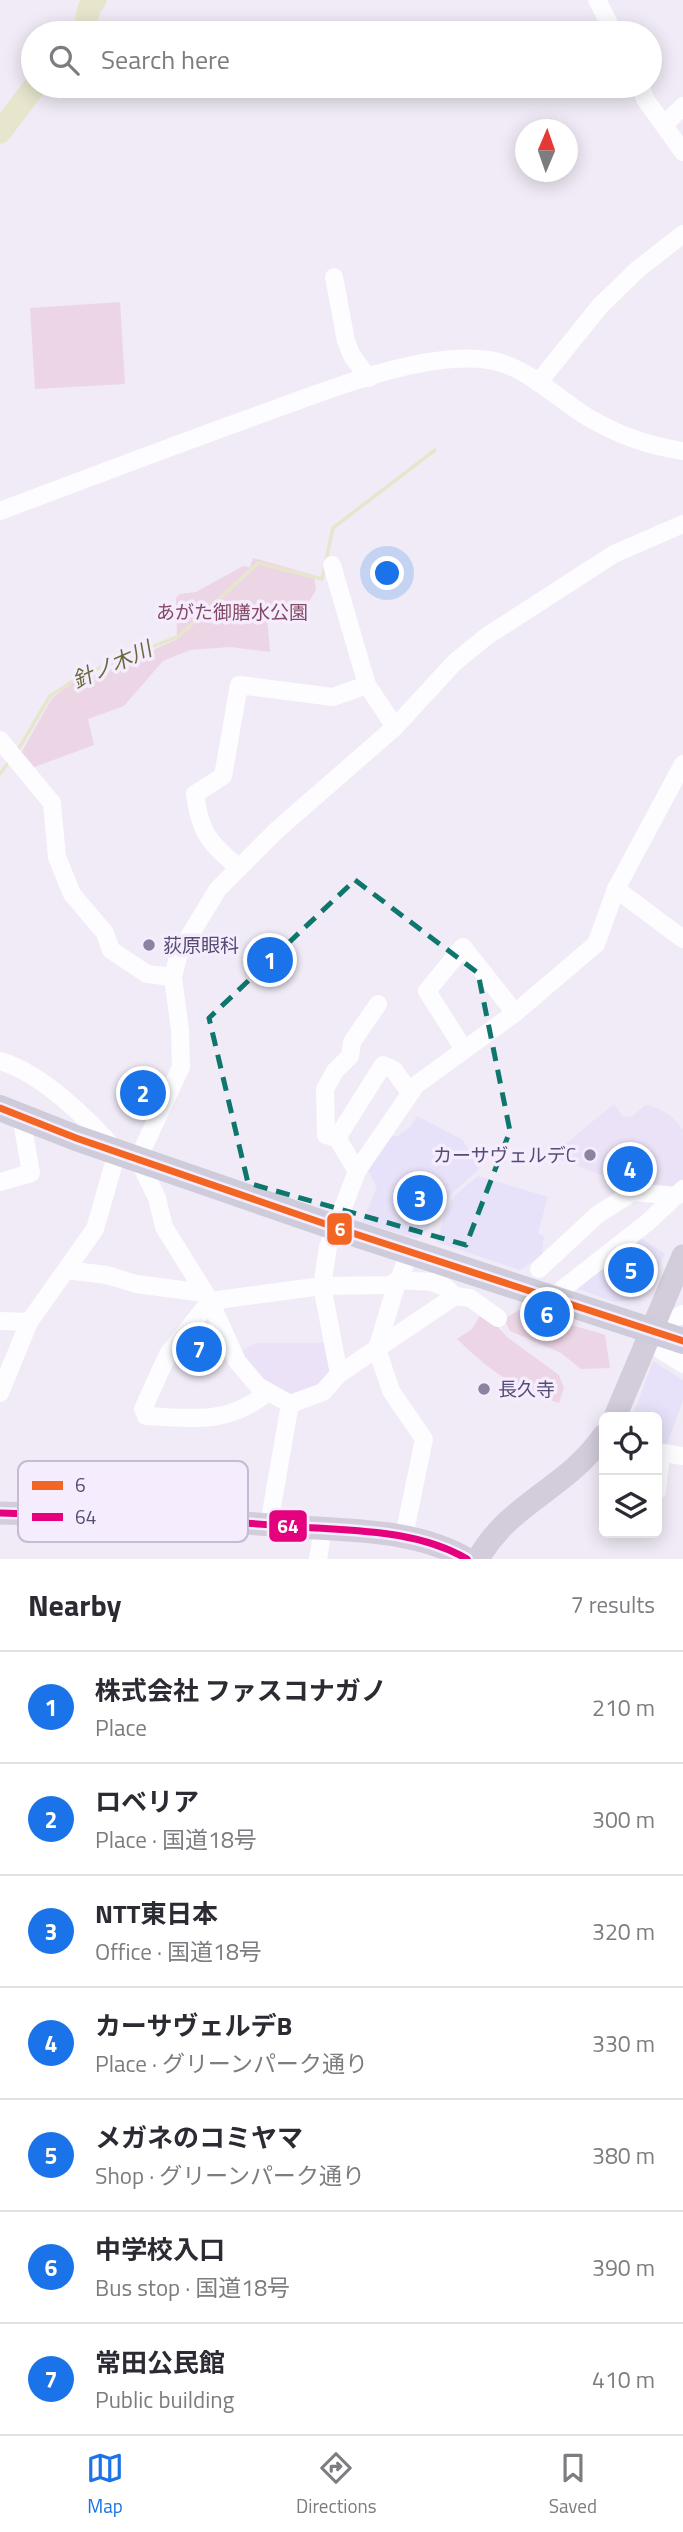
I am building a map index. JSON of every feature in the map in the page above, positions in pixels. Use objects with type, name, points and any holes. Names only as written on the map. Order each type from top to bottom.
[{"type":"highway","points":[[10,1112],[127,1156],[550,1299],[670,1331]]},
{"type":"main road","points":[[618,1412],[670,1331],[683,1256]]},
{"type":"main road","points":[[478,1559],[505,1523],[572,1473],[599,1441]]},
{"type":"main road","points":[[0,1513],[18,1514]]},
{"type":"main road","points":[[248,1523],[404,1536],[445,1548],[467,1559]]},
{"type":"street","points":[[597,0],[608,21]]},
{"type":"street","points":[[645,98],[683,152]]},
{"type":"street","points":[[664,124],[683,106]]},
{"type":"street","points":[[538,383],[600,306],[637,270],[683,234]]},
{"type":"street","points":[[334,277],[346,341],[352,356],[369,378]]},
{"type":"street","points":[[0,511],[237,423],[369,378],[421,364],[466,358],[491,361],[513,368],[588,417],[638,443],[683,451]]},
{"type":"street","points":[[0,1393],[29,1322],[95,1229],[127,1156],[181,1067],[180,1030],[173,977],[178,953],[218,889],[277,830],[395,727],[455,662],[487,636],[614,554],[683,524]]},
{"type":"street","points":[[332,565],[367,685],[395,727]]},
{"type":"street","points":[[239,867],[210,842],[198,821],[195,794],[223,776],[239,685],[333,697],[367,685]]},
{"type":"street","points":[[0,740],[52,803],[57,857],[72,894],[105,933],[111,950],[147,974],[173,977]]},
{"type":"street","points":[[339,1374],[322,1286],[328,1247],[357,1171],[410,1093],[463,1048],[515,1013],[596,944],[616,889],[683,764]]},
{"type":"street","points":[[616,889],[683,939]]},
{"type":"street","points":[[463,1048],[427,991],[463,947],[515,1013]]},
{"type":"street","points":[[357,1171],[337,1138],[326,1135],[325,1089],[335,1071],[349,1056],[352,1042],[378,1004]]},
{"type":"street","points":[[0,1061],[33,1076],[127,1156],[157,1198],[164,1227],[207,1297],[237,1361],[258,1386],[290,1405],[314,1398],[332,1385],[339,1374],[455,1296]]},
{"type":"street","points":[[337,1138],[383,1065],[394,1070],[410,1093]]},
{"type":"street","points":[[0,1182],[31,1173],[10,1112]]},
{"type":"street","points":[[539,1269],[597,1215],[633,1192],[679,1193]]},
{"type":"street","points":[[550,1299],[648,1222],[679,1193]]},
{"type":"street","points":[[404,1536],[424,1439],[391,1391],[377,1349],[398,1280],[410,1252]]},
{"type":"street","points":[[66,1269],[107,1275],[135,1284],[207,1297],[322,1286],[390,1285],[398,1280],[432,1282],[445,1287],[455,1296],[470,1298],[498,1318]]},
{"type":"street","points":[[207,1297],[168,1354],[143,1409],[146,1416],[206,1420],[251,1406],[268,1392]]},
{"type":"street","points":[[0,1321],[29,1322]]},
{"type":"street","points":[[670,1331],[683,1364]]},
{"type":"street","points":[[270,1524],[290,1405]]},
{"type":"street","points":[[662,1453],[683,1455]]},
{"type":"street","points":[[318,1559],[323,1528]]},
{"type":"highlighted area","points":[[355,880],[478,973],[510,1131],[466,1245],[248,1183],[209,1018]]},
{"type":"shaded area","points":[[614,1104],[622,1116],[631,1117],[646,1105],[657,1108],[671,1116],[683,1130],[683,1180],[673,1190],[633,1187],[551,1156]]},
{"type":"shaded area","points":[[417,1116],[463,1140],[479,1169],[449,1196],[440,1215],[418,1239],[362,1222],[377,1187],[368,1171],[385,1137],[398,1136],[410,1127]]},
{"type":"shaded area","points":[[478,1176],[548,1197],[538,1233],[544,1236],[542,1255],[520,1270],[437,1242],[445,1212],[456,1194]]},
{"type":"shaded area","points":[[641,1238],[665,1254],[645,1293],[638,1299],[614,1302],[576,1288]]},
{"type":"shaded area","points":[[255,1343],[328,1343],[334,1375],[304,1399],[269,1391],[239,1353]]},
{"type":"shaded area","points":[[653,1361],[683,1380],[683,1401],[666,1446],[662,1444],[662,1412],[634,1412]]},
{"type":"green space","points":[[120,302],[125,384],[35,389],[30,308]]},
{"type":"green space","name":"あがた御膳水公園","points":[[253,558],[314,575],[316,590],[307,605],[266,605],[270,652],[230,647],[190,650],[163,661],[124,706],[88,719],[94,745],[29,769],[21,753],[52,698],[86,672],[96,676],[177,639],[176,598],[180,594],[196,592],[243,566],[250,567]]},
{"type":"green space","points":[[519,1310],[605,1335],[610,1368],[581,1369],[561,1353],[510,1331],[504,1319]]},
{"type":"green space","points":[[483,1311],[507,1337],[559,1375],[564,1388],[559,1403],[529,1392],[504,1378],[457,1339],[472,1329]]},
{"type":"waterway","points":[[86,21],[89,8],[95,0]]},
{"type":"waterway","points":[[0,132],[26,98]]},
{"type":"waterway","name":"針ノ木川","points":[[18,750],[50,696],[82,675],[179,636],[258,563],[322,579],[333,528],[435,450]]},
{"type":"waterway","name":"針ノ木川","points":[[0,774],[10,760]]},
{"type":"transit line","name":"6","points":[[0,1108],[76,1138],[337,1228],[683,1341]]},
{"type":"transit line","name":"64","points":[[0,1513],[18,1514]]},
{"type":"transit line","name":"64","points":[[248,1524],[364,1531],[407,1537],[448,1549],[467,1559]]},
{"type":"place","name":"荻原眼科","points":[[149,945]]},
{"type":"place","name":"株式会社 ファスコナガノ","points":[[270,960]]},
{"type":"place","name":"ロベリア","points":[[143,1093]]},
{"type":"place","name":"カーサヴェルデC","points":[[590,1155]]},
{"type":"place","name":"カーサヴェルデB","points":[[630,1169]]},
{"type":"place","name":"NTT東日本","points":[[420,1198]]},
{"type":"place","name":"メガネのコミヤマ","points":[[631,1270]]},
{"type":"place","name":"中学校入口","points":[[547,1314]]},
{"type":"place","name":"常田公民館","points":[[199,1349]]},
{"type":"place","name":"長久寺","points":[[484,1389]]}]
